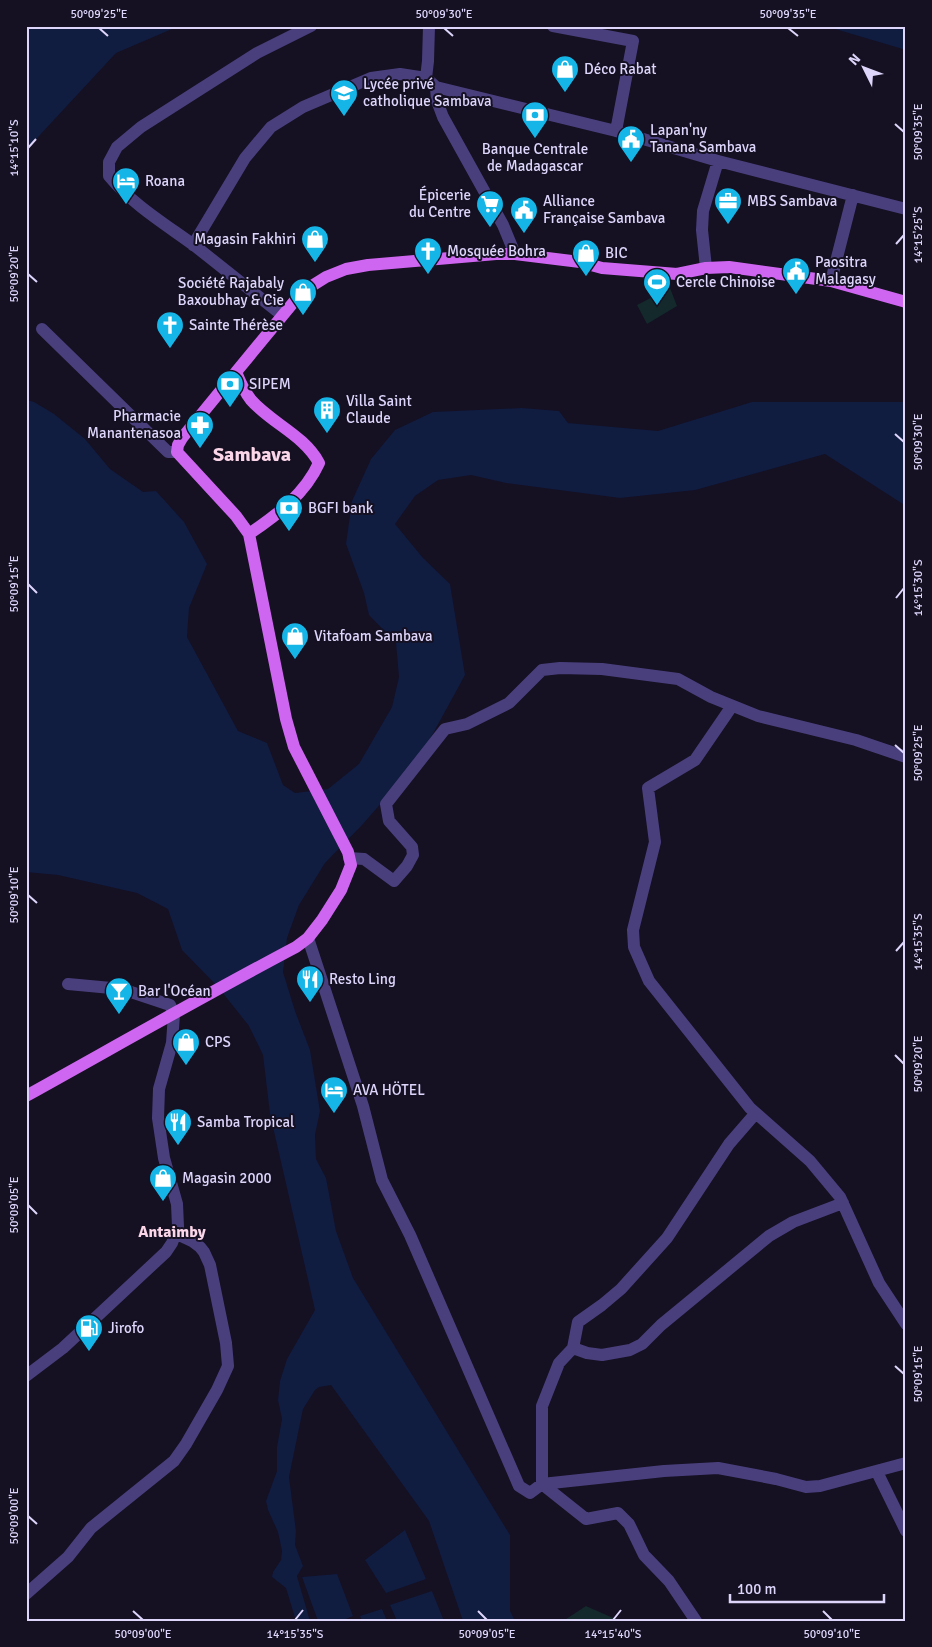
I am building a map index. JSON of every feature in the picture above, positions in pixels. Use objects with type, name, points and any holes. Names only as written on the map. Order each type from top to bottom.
[{"type":"main road","points":[[26,1096],[216,989],[296,947],[308,938],[322,920],[341,890],[351,865],[349,855],[294,747],[286,719],[249,534],[236,516],[177,452],[182,438],[302,292],[346,268],[476,255],[515,254],[580,262],[602,268],[677,274],[706,268],[729,267],[831,281],[906,302]]},
{"type":"main road","points":[[236,372],[243,388],[252,401],[304,444],[314,454],[319,463],[302,491],[266,523],[249,534]]},
{"type":"street","points":[[282,315],[193,245],[161,223],[120,189],[109,176],[109,162],[117,147],[141,127],[257,53],[311,26]]},
{"type":"street","points":[[426,78],[429,26]]},
{"type":"street","points":[[553,26],[633,40],[616,131]]},
{"type":"street","points":[[193,245],[245,158],[271,127],[303,107],[371,78],[400,74],[426,78],[436,87],[616,131],[718,161],[906,209]]},
{"type":"street","points":[[436,87],[437,101],[444,117],[503,225],[515,254]]},
{"type":"street","points":[[706,268],[702,230],[703,211],[718,161]]},
{"type":"street","points":[[831,281],[853,195]]},
{"type":"street","points":[[42,329],[168,452],[177,452]]},
{"type":"street","points":[[349,855],[364,859],[394,881],[407,866],[413,855],[412,847],[389,821],[386,804],[445,729],[468,724],[509,702],[542,670],[560,668],[602,670],[678,679],[732,706],[758,716],[856,740],[906,757]]},
{"type":"street","points":[[732,706],[695,760],[648,788],[655,842],[633,930],[634,947],[649,981],[755,1114],[810,1160],[830,1183],[843,1203],[879,1282],[906,1324]]},
{"type":"street","points":[[308,938],[362,1106],[382,1180],[410,1235],[518,1486],[530,1493],[542,1484],[664,1471],[718,1468],[806,1487],[820,1486],[906,1463]]},
{"type":"street","points":[[26,1376],[64,1348],[166,1252],[177,1234],[176,1204],[164,1158],[158,1118],[159,1088],[172,1043],[174,1014],[170,1005],[122,989],[68,984]]},
{"type":"street","points":[[542,1484],[542,1406],[560,1363],[573,1348],[578,1322],[602,1306],[621,1289],[667,1238],[729,1144],[755,1114]]},
{"type":"street","points":[[573,1348],[587,1353],[602,1355],[630,1350],[642,1344],[661,1325],[769,1236],[793,1222],[843,1203]]},
{"type":"street","points":[[26,1594],[68,1558],[91,1528],[174,1460],[217,1390],[228,1366],[226,1343],[210,1265],[200,1247],[177,1234]]},
{"type":"street","points":[[877,1472],[906,1531]]},
{"type":"street","points":[[542,1484],[586,1519],[618,1513],[629,1524],[644,1555],[669,1581],[696,1621]]},
{"type":"green space","name":"Cercle Chinoise","points":[[670,288],[677,306],[647,324],[637,305]]},
{"type":"green space","points":[[586,1606],[620,1621],[563,1621]]},
{"type":"water","points":[[26,26],[179,26],[116,53],[26,150]]},
{"type":"water","points":[[825,26],[906,26],[906,50]]},
{"type":"water","points":[[26,400],[34,402],[54,414],[85,439],[110,469],[143,492],[156,491],[184,522],[207,564],[189,608],[187,637],[238,731],[267,743],[283,785],[295,793],[328,789],[359,764],[392,707],[399,677],[396,643],[369,615],[364,593],[346,544],[352,501],[371,459],[395,430],[433,412],[522,408],[559,411],[568,423],[658,431],[752,402],[906,402],[906,506],[825,454],[695,490],[620,498],[506,483],[471,475],[438,480],[415,496],[395,524],[423,558],[450,584],[465,675],[418,761],[363,824],[325,863],[299,905],[287,938],[283,972],[310,1050],[320,1111],[315,1135],[316,1159],[326,1178],[336,1231],[353,1278],[510,1535],[510,1611],[515,1621],[463,1621],[429,1521],[331,1385],[319,1387],[315,1390],[303,1409],[289,1477],[296,1531],[295,1545],[303,1566],[297,1576],[310,1621],[296,1621],[286,1588],[272,1577],[281,1560],[282,1551],[278,1532],[266,1501],[277,1471],[277,1447],[282,1419],[278,1400],[280,1381],[287,1359],[315,1310],[270,1114],[263,1055],[249,1026],[218,987],[182,950],[168,909],[137,893],[58,875],[26,872]]},
{"type":"water","points":[[405,1530],[426,1579],[386,1593],[365,1560]]},
{"type":"water","points":[[337,1574],[353,1616],[341,1621],[318,1621],[302,1577]]},
{"type":"water","points":[[432,1591],[444,1621],[397,1621],[390,1605]]},
{"type":"water","points":[[382,1609],[387,1621],[362,1621],[360,1616]]},
{"type":"place","name":"Déco Rabat","points":[[565,93]]},
{"type":"place","name":"Lycée privé catholique Sambava","points":[[344,117]]},
{"type":"place","name":"Banque Centrale de Madagascar","points":[[535,139]]},
{"type":"place","name":"Lapan'ny Tanana Sambava","points":[[631,163]]},
{"type":"place","name":"Roana","points":[[126,205]]},
{"type":"place","name":"MBS Sambava","points":[[728,225]]},
{"type":"place","name":"Épicerie du Centre","points":[[490,228]]},
{"type":"place","name":"Alliance Française Sambava","points":[[524,234]]},
{"type":"place","name":"Magasin Fakhiri","points":[[315,263]]},
{"type":"place","name":"Mosquée Bohra","points":[[428,275]]},
{"type":"place","name":"BIC","points":[[586,277]]},
{"type":"place","name":"Paositra Malagasy","points":[[796,295]]},
{"type":"place","name":"Cercle Chinoise","points":[[657,306]]},
{"type":"place","name":"Société Rajabaly Baxoubhay & Cie","points":[[303,316]]},
{"type":"place","name":"Sainte Thérèse","points":[[170,349]]},
{"type":"place","name":"SIPEM","points":[[230,408]]},
{"type":"place","name":"Villa Saint Claude","points":[[327,434]]},
{"type":"place","name":"Pharmacie Manantenasoa","points":[[200,449]]},
{"type":"place","name":"BGFI bank","points":[[289,532]]},
{"type":"place","name":"Vitafoam Sambava","points":[[295,660]]},
{"type":"place","name":"Resto Ling","points":[[310,1003]]},
{"type":"place","name":"Bar l'Océan","points":[[119,1015]]},
{"type":"place","name":"CPS","points":[[186,1066]]},
{"type":"place","name":"AVA HÖTEL","points":[[334,1114]]},
{"type":"place","name":"Samba Tropical","points":[[178,1146]]},
{"type":"place","name":"Magasin 2000","points":[[163,1202]]},
{"type":"place","name":"Jirofo","points":[[89,1352]]},
{"type":"district","name":"Sambava","points":[[252,454]]},
{"type":"district","name":"Antaimby","points":[[172,1232]]}]
